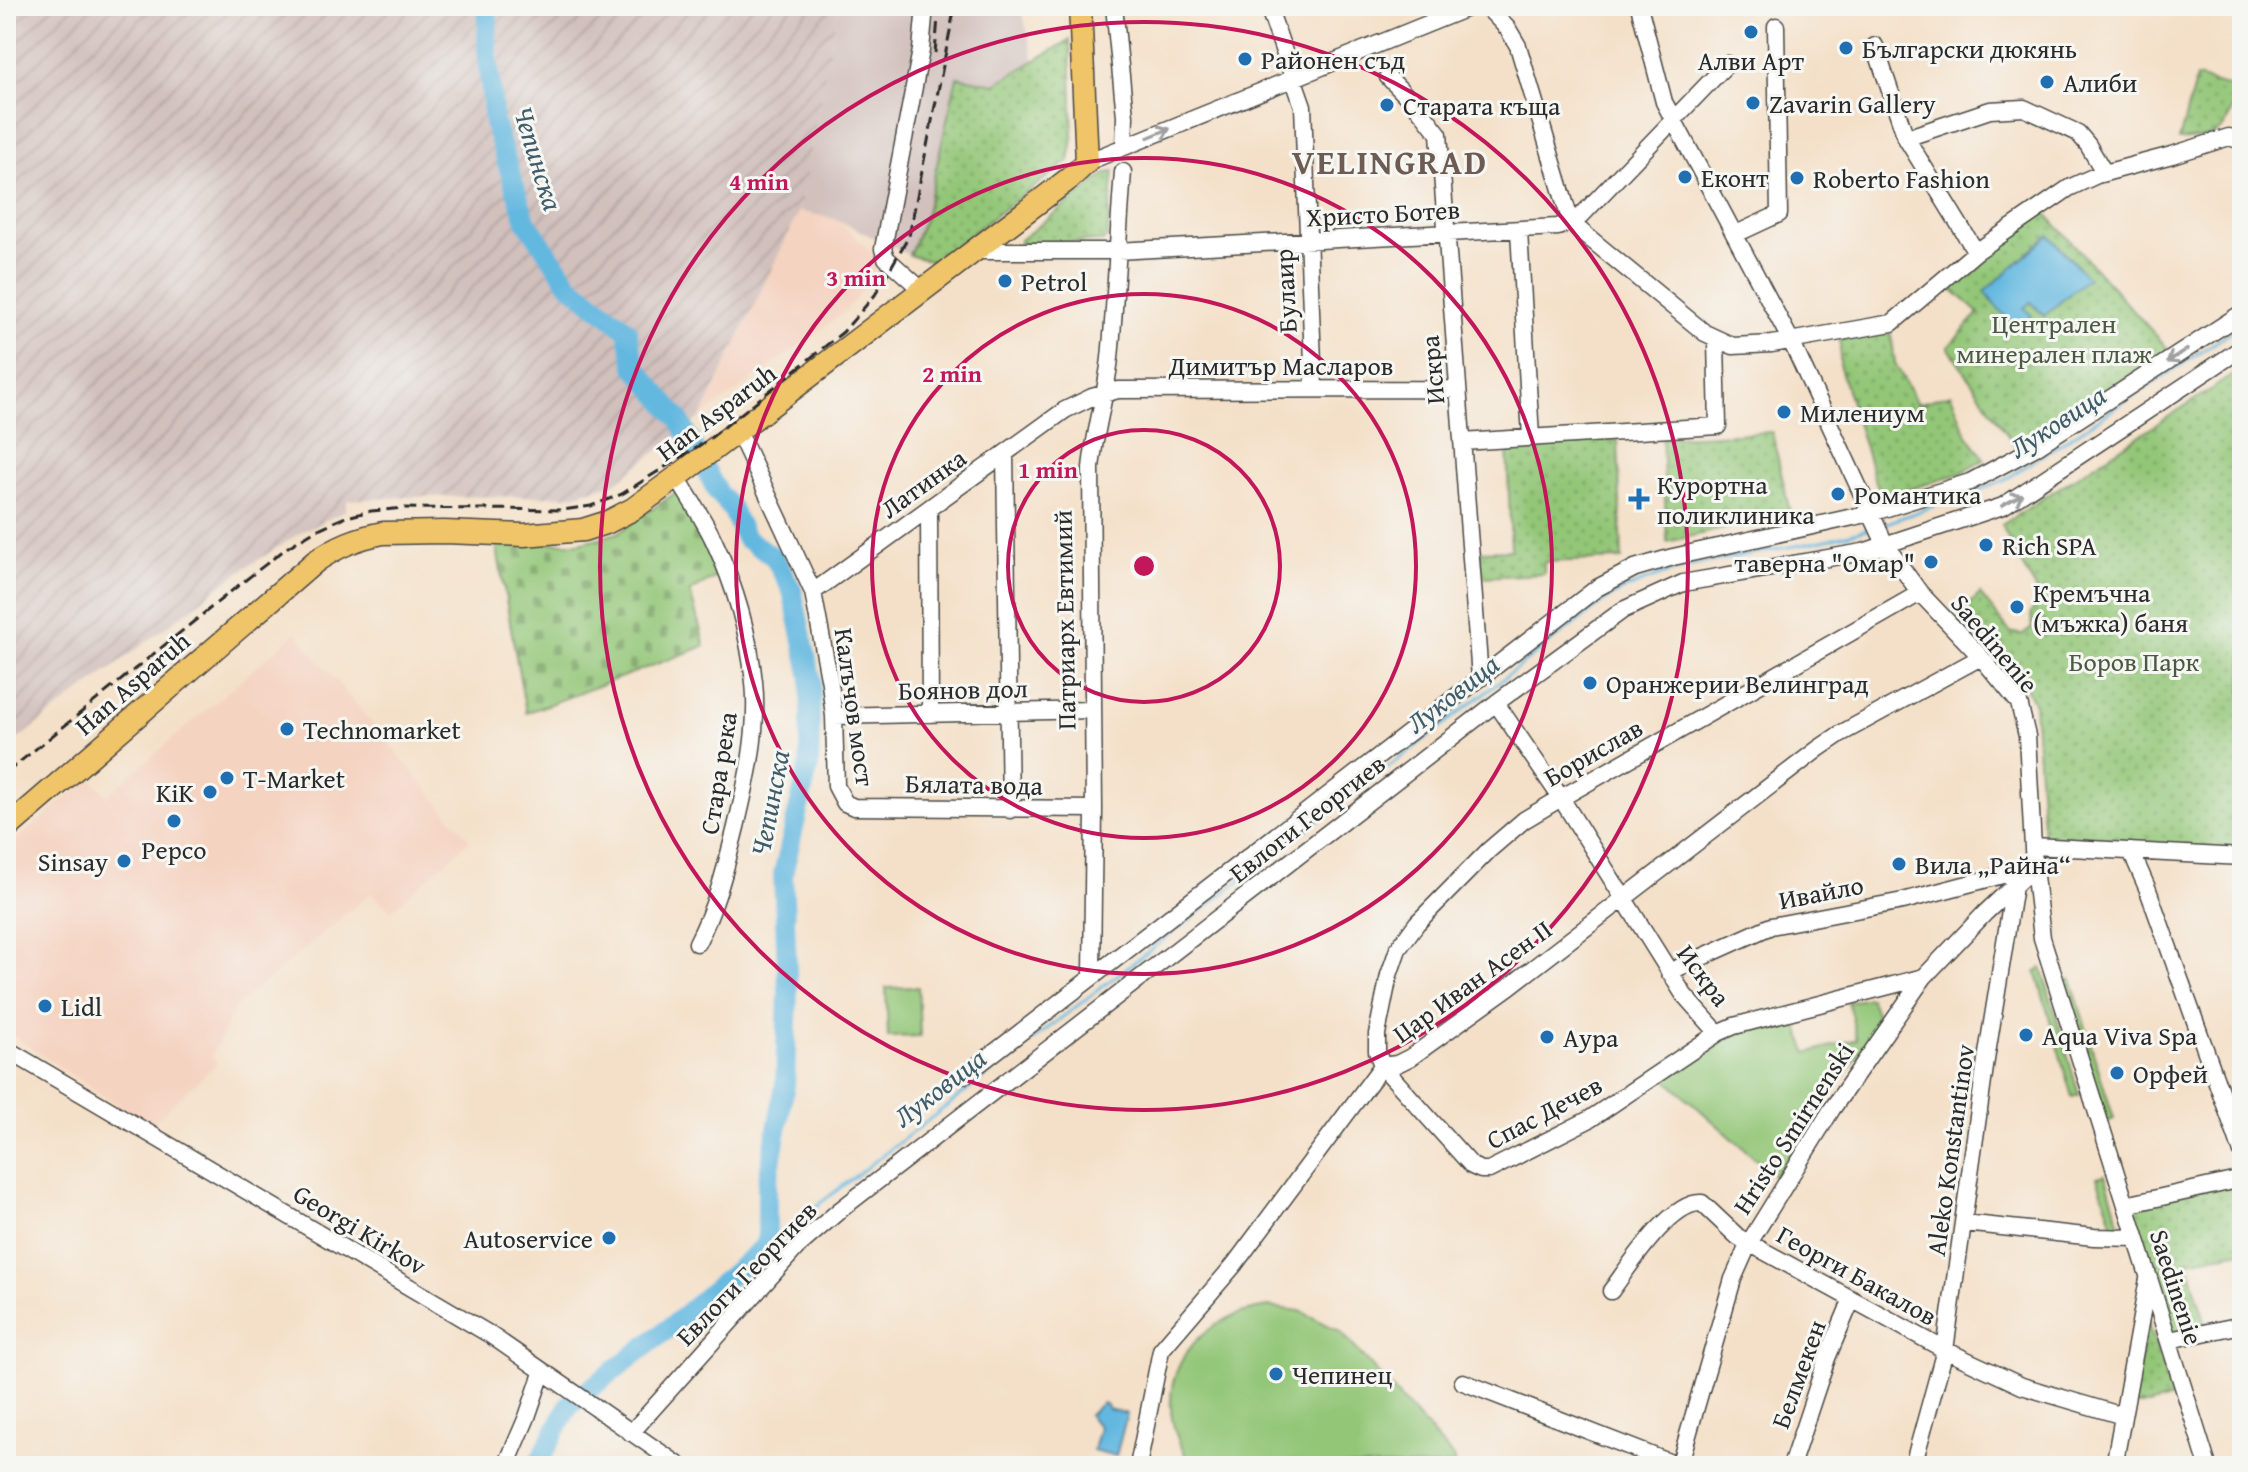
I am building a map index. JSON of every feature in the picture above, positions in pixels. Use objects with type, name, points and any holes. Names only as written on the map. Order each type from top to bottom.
[{"type":"main road","points":[[1080,6],[1087,162]]},
{"type":"main road","name":"Han Asparuh","points":[[6,829],[316,561],[340,545],[383,533],[524,535],[583,530],[608,522],[633,509],[719,446],[1087,162]]},
{"type":"street","points":[[923,291],[886,258],[883,249],[921,50],[925,6]]},
{"type":"street","points":[[1114,6],[1125,116],[1124,147]]},
{"type":"street","name":"Булаир","points":[[1268,6],[1303,106],[1314,388]]},
{"type":"street","name":"Han Asparuh","points":[[1087,162],[1472,6]]},
{"type":"street","points":[[1486,6],[1508,29],[1518,46],[1571,223],[1716,341],[1733,346],[1791,341],[1892,323],[1976,252],[2069,188],[2104,172],[2229,137],[2242,141]]},
{"type":"street","name":"Saedinenie","points":[[1639,6],[1657,82],[1673,122],[1791,341],[1886,546],[1920,593],[1981,657],[2019,703],[2025,718],[2038,912],[2050,965],[2208,1466]]},
{"type":"street","points":[[1736,234],[1779,214],[1776,26]]},
{"type":"street","points":[[1875,46],[1906,138],[1976,252]]},
{"type":"street","points":[[1571,223],[1727,64]]},
{"type":"street","name":"Искра","points":[[1388,77],[1439,134],[1480,678]]},
{"type":"street","points":[[1906,138],[1990,110],[2024,108],[2078,133],[2104,172]]},
{"type":"street","name":"Патриарх Евтимий","points":[[1092,974],[1091,468],[1097,421],[1106,392],[1123,172]]},
{"type":"street","name":"Христо Ботев","points":[[975,251],[1117,251],[1519,231],[1571,223]]},
{"type":"street","points":[[1519,231],[1531,437]]},
{"type":"street","name":"Евлоги Георгиев","points":[[965,1075],[1092,974],[1597,588],[1635,568],[1735,542],[1871,513],[1957,486],[2002,467],[2242,313]]},
{"type":"street","points":[[1462,442],[1718,426],[1716,341]]},
{"type":"street","name":"Евлоги Георгиев","points":[[631,1433],[797,1247],[840,1210],[1496,703],[1623,610],[1683,583],[1886,546],[2003,506],[2242,348]]},
{"type":"street","name":"Димитър Масларов","points":[[1106,392],[1457,389]]},
{"type":"street","name":"Латинка","points":[[813,592],[1065,410],[1106,392]]},
{"type":"street","name":"Калъчов мост","points":[[738,431],[813,592],[834,716],[836,786],[845,803],[854,807]]},
{"type":"street","points":[[1005,453],[1010,810]]},
{"type":"street","name":"Стара река","points":[[683,472],[729,575],[754,683],[753,731],[739,813],[714,909],[697,943]]},
{"type":"street","points":[[929,509],[930,714]]},
{"type":"street","name":"Борислав","points":[[1382,1066],[1377,1051],[1377,1034],[1389,975],[1398,949],[1417,923],[1507,833],[1561,798],[1920,593]]},
{"type":"street","name":"Цар Иван Асен II","points":[[1138,1466],[1161,1350],[1234,1265],[1382,1066],[1397,1064],[1411,1057],[1510,986],[1840,734],[1981,657]]},
{"type":"street","name":"Искра","points":[[1496,703],[1561,798],[1684,995],[1718,1033]]},
{"type":"street","name":"Боянов дол","points":[[834,716],[1092,710]]},
{"type":"street","name":"Бялата вода","points":[[854,807],[1094,809]]},
{"type":"street","points":[[2033,846],[2242,857]]},
{"type":"street","points":[[2131,851],[2148,890],[2242,1152]]},
{"type":"street","name":"Hristo Smirnenski","points":[[1679,1466],[1733,1279],[1749,1243],[1832,1109],[1924,977],[2034,867]]},
{"type":"street","name":"Ивайло","points":[[1669,972],[1771,926],[1903,901],[2034,867]]},
{"type":"street","name":"Aleko Konstantinov","points":[[1913,1466],[1945,1350],[2014,886]]},
{"type":"street","name":"Спас Дечев","points":[[1382,1066],[1472,1166],[1489,1170],[1590,1119],[1718,1033],[1734,1026],[1924,977]]},
{"type":"street","name":"Georgi Kirkov","points":[[6,1049],[489,1334],[680,1466]]},
{"type":"street","points":[[2126,1205],[2242,1179]]},
{"type":"street","name":"Георги Бакалов","points":[[1611,1291],[1655,1233],[1695,1202],[1709,1206],[1738,1237],[1945,1350],[2022,1386],[2123,1416]]},
{"type":"street","points":[[1964,1223],[2094,1237],[2136,1238]]},
{"type":"street","points":[[2114,1466],[2149,1278]]},
{"type":"street","name":"Белмекен","points":[[1791,1466],[1827,1358],[1852,1299]]},
{"type":"street","points":[[2169,1340],[2242,1325]]},
{"type":"street","points":[[506,1466],[544,1374]]},
{"type":"street","points":[[1463,1382],[1679,1466]]},
{"type":"shaded area","points":[[6,6],[838,6],[799,211],[701,417],[615,483],[569,496],[347,500],[345,511],[303,531],[236,574],[6,748]]},
{"type":"shaded area","points":[[838,6],[1021,6],[1034,61],[995,84],[925,217],[909,255],[838,220],[799,211]]},
{"type":"shaded area","points":[[799,211],[838,220],[883,263],[844,313],[701,417]]},
{"type":"shaded area","points":[[296,633],[470,840],[391,911],[371,893],[235,1007],[212,1055],[217,1063],[149,1126],[6,1031],[6,848],[90,778],[107,795]]},
{"type":"green space","points":[[1070,40],[1073,139],[1069,161],[933,262],[909,255],[925,217],[957,77],[995,84]]},
{"type":"green space","points":[[2196,78],[2238,89],[2222,129],[2206,137],[2179,140]]},
{"type":"green space","points":[[1114,171],[1107,237],[1103,241],[1020,244],[1020,240]]},
{"type":"green space","name":"Централен минерален плаж","points":[[2040,207],[2170,351],[2022,456],[1948,347],[1979,313],[1943,281]]},
{"type":"green space","points":[[1891,333],[1895,363],[1917,404],[1951,394],[1966,433],[1985,460],[1956,475],[1883,497],[1874,478],[1840,367],[1840,338]]},
{"type":"green space","name":"Боров Парк","points":[[2242,369],[2242,857],[2044,847],[2034,704],[2025,686],[1962,612],[1980,594],[2010,632],[2022,635],[2032,628],[2031,612],[2040,596],[2002,525]]},
{"type":"green space","points":[[1772,432],[1790,513],[1667,542],[1662,438]]},
{"type":"green space","points":[[1618,440],[1622,559],[1544,562],[1544,574],[1481,577],[1480,551],[1511,550],[1507,444]]},
{"type":"green space","points":[[678,491],[723,573],[690,592],[705,646],[526,713],[496,543],[579,543],[618,533]]},
{"type":"green space","points":[[2042,968],[2079,1095],[2072,1097],[2036,971]]},
{"type":"green space","points":[[2071,979],[2089,1038],[2083,1040],[2063,982]]},
{"type":"green space","points":[[918,987],[920,1036],[888,1037],[886,988]]},
{"type":"green space","points":[[1870,998],[1880,1023],[1775,1176],[1664,1078],[1721,1038],[1795,1017],[1807,1053],[1857,1039],[1848,1002]]},
{"type":"green space","points":[[2090,1042],[2114,1119],[2107,1122],[2083,1044]]},
{"type":"green space","points":[[2105,1175],[2121,1227],[2114,1228],[2097,1177]]},
{"type":"green space","points":[[2242,1180],[2242,1251],[2187,1261],[2208,1332],[2169,1340],[2126,1205]]},
{"type":"green space","name":"Чепинец","points":[[1269,1307],[1300,1311],[1340,1331],[1453,1457],[1455,1466],[1193,1466],[1178,1439],[1171,1412],[1172,1386],[1180,1363],[1195,1342],[1215,1326],[1240,1313]]},
{"type":"green space","points":[[2148,1320],[2172,1398],[2149,1405],[2133,1405],[2132,1400]]},
{"type":"water","points":[[2049,235],[2088,278],[2044,316],[2031,302],[2024,308],[2032,316],[2017,330],[1984,292]]},
{"type":"water","points":[[1102,1403],[1108,1409],[1127,1414],[1116,1456],[1093,1450],[1099,1427],[1089,1415]]},
{"type":"waterway","name":"Чепинска","points":[[488,6],[487,47],[494,123],[526,221],[569,284],[627,330],[635,367],[679,419],[745,538],[774,557],[792,590],[811,678],[809,765],[783,874],[788,991],[785,1085],[767,1185],[767,1244],[673,1325],[569,1405],[537,1466]]},
{"type":"waterway","name":"Луковица","points":[[1884,524],[2003,481],[2242,325]]},
{"type":"waterway","name":"Луковица","points":[[767,1244],[1607,599],[1638,584],[1703,563],[1806,544],[1873,527]]},
{"type":"railway","points":[[935,53],[939,6]]},
{"type":"railway","points":[[6,773],[239,585],[314,531],[343,518],[371,511],[405,508],[562,510],[591,506],[622,494],[708,440],[843,332],[875,295],[909,236],[955,6]]},
{"type":"place","name":"Алви Арт","points":[[1751,32]]},
{"type":"place","name":"Български дюкянь","points":[[1846,48]]},
{"type":"place","name":"Районен съд","points":[[1245,59]]},
{"type":"place","name":"Алиби","points":[[2047,82]]},
{"type":"place","name":"Zavarin Gallery","points":[[1753,103]]},
{"type":"place","name":"Старата къща","points":[[1387,105]]},
{"type":"place","name":"Еконт","points":[[1685,177]]},
{"type":"place","name":"Roberto Fashion","points":[[1797,178]]},
{"type":"place","name":"Petrol","points":[[1005,281]]},
{"type":"place","name":"Милениум","points":[[1784,412]]},
{"type":"place","name":"Романтика","points":[[1838,494]]},
{"type":"place","name":"Курортна поликлиника","points":[[1639,499]]},
{"type":"place","name":"Rich SPA","points":[[1986,545]]},
{"type":"place","name":"таверна \"Омар\"","points":[[1931,562]]},
{"type":"place","name":"Кремъчна (мъжка) баня","points":[[2017,607]]},
{"type":"place","name":"Оранжерии Велинград","points":[[1590,683]]},
{"type":"place","name":"Technomarket","points":[[287,729]]},
{"type":"place","name":"T-Market","points":[[227,778]]},
{"type":"place","name":"KiK","points":[[210,792]]},
{"type":"place","name":"Pepco","points":[[174,821]]},
{"type":"place","name":"Sinsay","points":[[124,861]]},
{"type":"place","name":"Вила „Райна“","points":[[1899,864]]},
{"type":"place","name":"Lidl","points":[[45,1006]]},
{"type":"place","name":"Aqua Viva Spa","points":[[2026,1035]]},
{"type":"place","name":"Аура","points":[[1547,1037]]},
{"type":"place","name":"Орфей","points":[[2117,1073]]},
{"type":"place","name":"Autoservice","points":[[609,1238]]},
{"type":"place","name":"Чепинец","points":[[1276,1374]]},
{"type":"district","name":"VELINGRAD","points":[[1390,161]]}]
